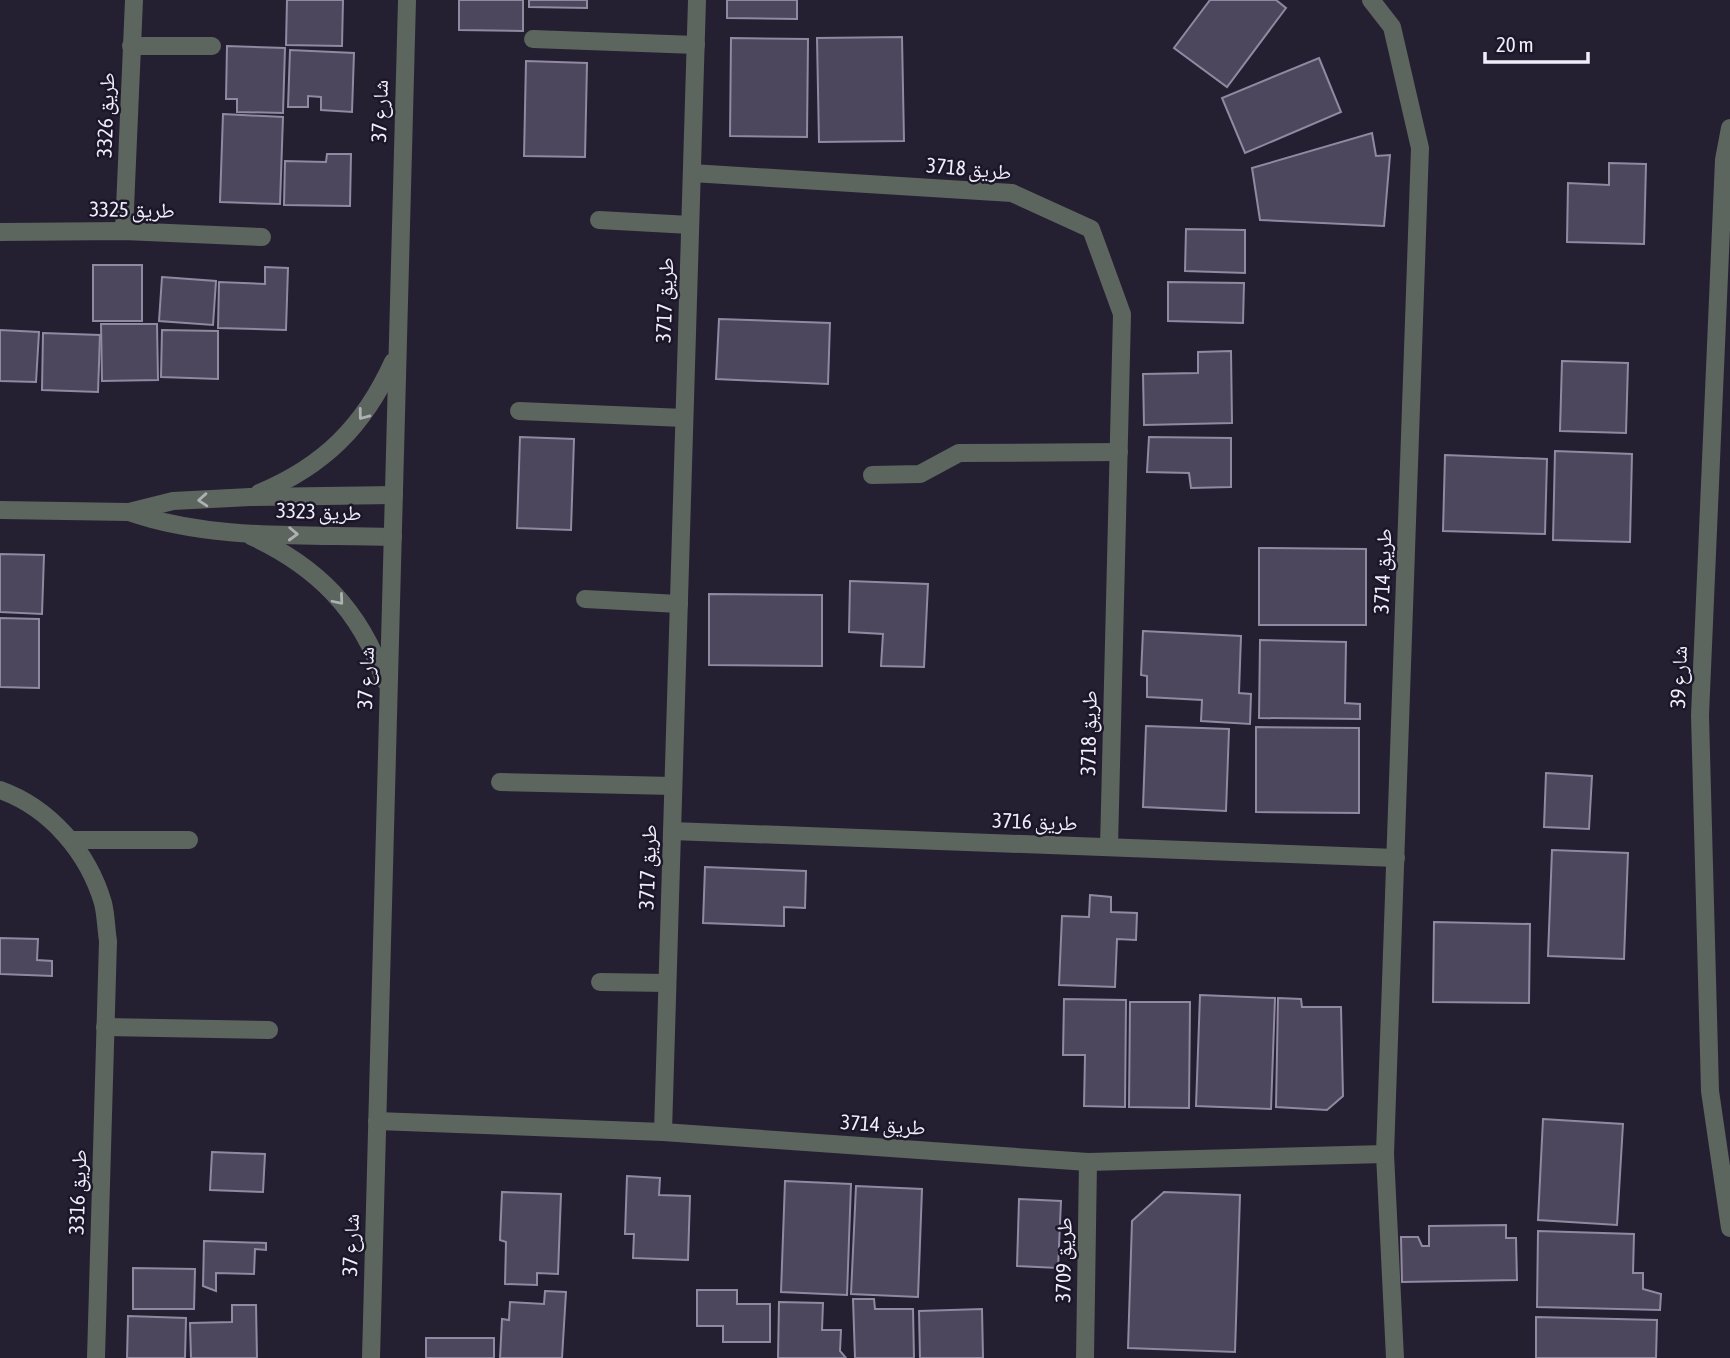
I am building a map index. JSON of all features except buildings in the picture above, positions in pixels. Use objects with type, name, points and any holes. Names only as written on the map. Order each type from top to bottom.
[{"type":"street","name":"طريق 3326","points":[[124,231],[134,0]]},
{"type":"street","name":"شارع 37","points":[[371,1358],[407,0]]},
{"type":"street","name":"طريق 3717","points":[[663,1132],[697,0]]},
{"type":"street","name":"طريق 3714","points":[[1371,0],[1392,27],[1420,148],[1385,1154],[1395,1358]]},
{"type":"street","points":[[533,39],[696,45]]},
{"type":"street","points":[[131,46],[212,46]]},
{"type":"street","name":"شارع 39","points":[[1730,128],[1724,160],[1700,715],[1710,1091],[1730,1228]]},
{"type":"street","name":"طريق 3718","points":[[692,173],[1012,192],[1091,229],[1122,314],[1109,847]]},
{"type":"street","points":[[599,220],[690,225]]},
{"type":"street","name":"طريق 3325","points":[[0,232],[124,231],[262,237]]},
{"type":"street","name":"طريق 3323","points":[[250,496],[282,483],[312,465],[339,443],[363,417],[382,387],[396,356]]},
{"type":"street","points":[[519,411],[684,418]]},
{"type":"street","points":[[872,475],[920,474],[958,453],[1119,452]]},
{"type":"street","name":"طريق 3323","points":[[129,512],[173,501],[250,496],[394,495]]},
{"type":"street","name":"طريق 3323","points":[[0,510],[129,512],[173,524],[244,533],[393,537]]},
{"type":"street","name":"طريق 3323","points":[[244,533],[279,549],[310,569],[337,596],[360,626],[377,659],[388,695]]},
{"type":"street","points":[[585,599],[679,604]]},
{"type":"street","points":[[500,782],[673,786]]},
{"type":"street","name":"طريق 3316","points":[[0,790],[44,814],[71,840],[91,871],[103,905],[108,941],[96,1358]]},
{"type":"street","name":"طريق 3716","points":[[672,831],[1396,858]]},
{"type":"street","points":[[71,840],[189,839]]},
{"type":"street","points":[[600,982],[667,983]]},
{"type":"street","points":[[105,1027],[269,1030]]},
{"type":"street","name":"طريق 3714","points":[[377,1121],[663,1132],[1088,1162],[1385,1154]]},
{"type":"street","name":"طريق 3709","points":[[1085,1358],[1088,1162]]}]
